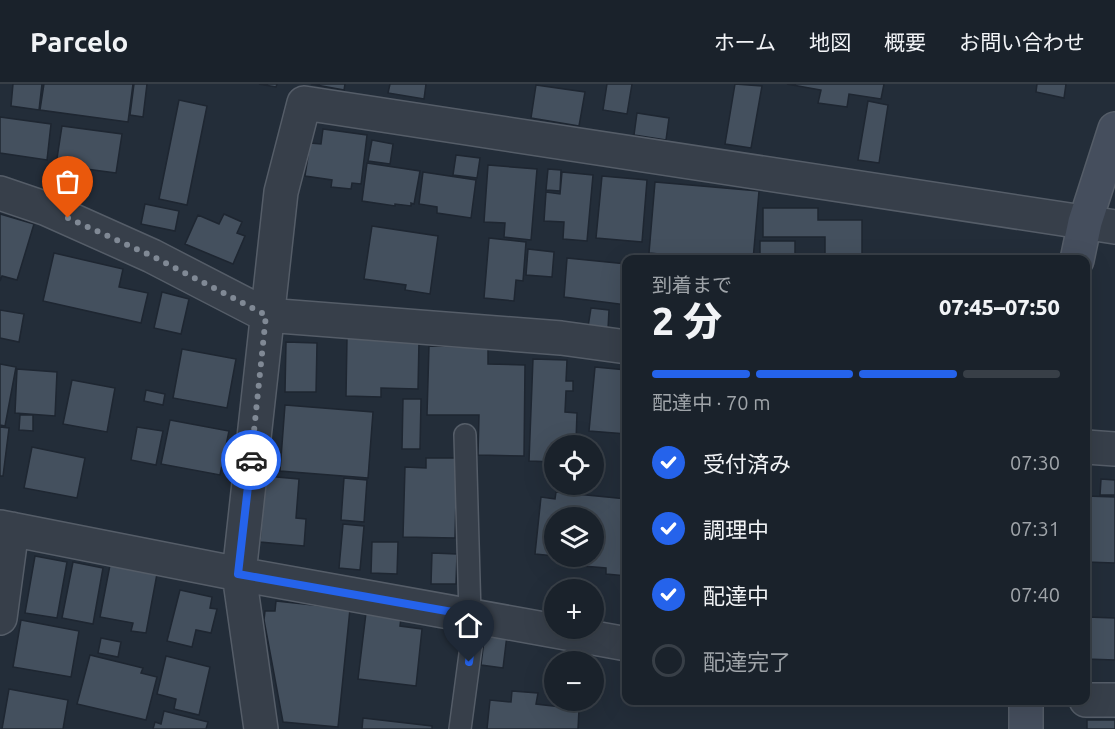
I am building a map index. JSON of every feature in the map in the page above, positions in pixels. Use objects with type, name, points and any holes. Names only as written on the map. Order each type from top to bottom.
[{"type":"street","points":[[261,729],[238,574],[281,192],[304,103],[1100,225]]},
{"type":"street","points":[[1080,255],[1100,225],[1115,129]]},
{"type":"street","points":[[0,193],[48,209],[152,256],[266,315],[561,338],[622,346]]},
{"type":"street","points":[[1090,447],[1115,449]]},
{"type":"street","points":[[0,618],[6,528],[238,574],[622,643]]},
{"type":"street","points":[[1090,699],[1115,700]]},
{"type":"street","points":[[1026,705],[1026,729]]},
{"type":"lane","points":[[460,729],[472,616],[465,435]]},
{"type":"building","points":[[13,84],[42,84],[39,110],[11,106]]},
{"type":"building","points":[[44,84],[133,84],[128,122],[40,110]]},
{"type":"building","points":[[134,84],[147,84],[143,117],[130,115]]},
{"type":"building","points":[[259,84],[277,84],[276,87]]},
{"type":"building","points":[[311,84],[345,84],[344,90]]},
{"type":"building","points":[[390,84],[426,84],[424,99],[388,93]]},
{"type":"building","points":[[607,84],[632,84],[627,114],[603,110]]},
{"type":"building","points":[[735,84],[762,86],[751,148],[725,144]]},
{"type":"building","points":[[787,84],[884,84],[881,99],[849,94],[847,107],[818,103],[821,90]]},
{"type":"building","points":[[1037,84],[1066,84],[1064,98],[1036,92]]},
{"type":"building","points":[[536,85],[585,92],[579,126],[531,118]]},
{"type":"building","points":[[179,100],[207,106],[187,205],[159,199]]},
{"type":"building","points":[[868,101],[888,105],[879,163],[858,160]]},
{"type":"building","points":[[637,113],[669,118],[666,140],[634,135]]},
{"type":"building","points":[[0,117],[51,124],[47,160],[0,153]]},
{"type":"building","points":[[62,126],[122,134],[116,173],[56,165]]},
{"type":"building","points":[[323,129],[367,135],[361,184],[352,183],[351,189],[331,187],[332,180],[305,176],[310,143],[321,144]]},
{"type":"building","points":[[372,140],[393,144],[390,164],[368,161]]},
{"type":"building","points":[[456,155],[480,158],[477,178],[453,175]]},
{"type":"building","points":[[367,163],[420,171],[414,204],[411,203],[411,206],[395,204],[395,206],[362,201]]},
{"type":"building","points":[[488,165],[537,169],[531,240],[504,237],[505,223],[484,222]]},
{"type":"building","points":[[548,169],[561,170],[560,191],[546,190]]},
{"type":"building","points":[[423,172],[476,180],[471,218],[437,213],[437,207],[419,204]]},
{"type":"building","points":[[562,172],[593,175],[587,241],[563,239],[564,222],[544,221],[546,192],[560,194]]},
{"type":"building","points":[[602,176],[647,180],[642,242],[596,238]]},
{"type":"building","points":[[655,182],[759,191],[753,255],[649,253]]},
{"type":"building","points":[[145,204],[179,211],[175,231],[141,224]]},
{"type":"building","points":[[763,208],[818,208],[818,220],[862,220],[862,255],[760,255],[760,241],[795,241],[795,254],[825,254],[825,237],[763,237]]},
{"type":"building","points":[[0,214],[34,224],[17,280],[2,276],[0,281]]},
{"type":"building","points":[[224,214],[242,222],[237,233],[245,236],[233,264],[185,244],[198,215],[219,224]]},
{"type":"building","points":[[372,226],[438,236],[430,294],[405,290],[406,285],[364,279]]},
{"type":"building","points":[[489,238],[526,242],[523,281],[516,280],[514,301],[484,298]]},
{"type":"building","points":[[528,249],[554,252],[552,277],[526,275]]},
{"type":"building","points":[[54,253],[123,269],[119,287],[148,293],[141,323],[43,301]]},
{"type":"building","points":[[567,258],[622,264],[622,304],[564,297]]},
{"type":"building","points":[[162,292],[189,299],[181,334],[154,328]]},
{"type":"building","points":[[591,308],[609,310],[608,329],[588,327]]},
{"type":"building","points":[[0,310],[24,314],[19,342],[0,338]]},
{"type":"building","points":[[347,338],[419,340],[418,389],[381,388],[381,397],[346,396]]},
{"type":"building","points":[[286,342],[317,343],[316,392],[285,392]]},
{"type":"building","points":[[429,346],[488,347],[488,364],[525,365],[524,456],[478,455],[479,415],[427,415]]},
{"type":"building","points":[[182,349],[236,359],[227,408],[173,398]]},
{"type":"building","points":[[533,359],[567,360],[566,381],[573,381],[573,391],[566,391],[565,412],[577,413],[576,435],[544,435],[544,462],[529,461]]},
{"type":"building","points":[[0,364],[16,367],[5,426],[0,425]]},
{"type":"building","points":[[595,367],[622,370],[622,434],[589,431]]},
{"type":"building","points":[[17,369],[57,372],[55,416],[15,413]]},
{"type":"building","points":[[72,380],[115,388],[107,432],[63,424]]},
{"type":"building","points":[[146,390],[165,394],[163,405],[144,401]]},
{"type":"building","points":[[403,399],[421,399],[420,449],[402,449]]},
{"type":"building","points":[[285,405],[373,412],[368,478],[280,471]]},
{"type":"building","points":[[20,415],[33,415],[33,431],[19,430]]},
{"type":"building","points":[[170,420],[229,431],[220,475],[161,464]]},
{"type":"building","points":[[0,427],[9,428],[3,476],[0,476]]},
{"type":"building","points":[[137,427],[163,431],[156,465],[131,460]]},
{"type":"building","points":[[32,447],[85,458],[77,498],[24,488]]},
{"type":"building","points":[[426,458],[457,458],[455,538],[403,537],[405,467],[426,468]]},
{"type":"building","points":[[265,476],[299,479],[296,518],[306,519],[304,546],[260,542]]},
{"type":"building","points":[[344,478],[367,480],[364,522],[341,520]]},
{"type":"building","points":[[1101,479],[1115,480],[1115,495],[1100,495]]},
{"type":"building","points":[[556,495],[586,495],[622,499],[622,576],[606,574],[606,568],[594,567],[604,567],[604,507],[544,507],[544,555],[535,554],[541,497],[555,499]]},
{"type":"building","points":[[1090,496],[1115,497],[1115,563],[1090,562]]},
{"type":"building","points":[[343,524],[364,526],[360,570],[339,568]]},
{"type":"building","points":[[372,542],[398,542],[397,574],[371,573]]},
{"type":"building","points":[[432,553],[457,554],[456,584],[431,584]]},
{"type":"building","points":[[35,556],[67,562],[57,618],[25,613]]},
{"type":"building","points":[[73,562],[103,568],[93,624],[62,618]]},
{"type":"building","points":[[110,565],[157,574],[146,633],[131,631],[133,623],[100,617]]},
{"type":"building","points":[[180,590],[212,597],[210,608],[217,609],[211,633],[196,630],[192,647],[167,641]]},
{"type":"building","points":[[276,601],[350,609],[338,727],[283,722],[264,620],[265,611],[275,611]]},
{"type":"building","points":[[366,613],[401,617],[400,626],[422,629],[416,686],[358,679]]},
{"type":"building","points":[[1090,617],[1115,618],[1115,660],[1090,659]]},
{"type":"building","points":[[21,620],[79,631],[71,677],[13,667]]},
{"type":"building","points":[[485,632],[507,635],[503,668],[481,665]]},
{"type":"building","points":[[101,638],[121,642],[118,657],[98,653]]},
{"type":"building","points":[[90,655],[143,668],[141,673],[157,677],[146,720],[77,704]]},
{"type":"building","points":[[166,656],[210,667],[199,715],[174,709],[176,699],[157,694]]},
{"type":"building","points":[[9,689],[68,700],[63,729],[2,729]]},
{"type":"building","points":[[512,691],[538,693],[536,704],[544,705],[544,711],[579,711],[578,729],[487,729],[490,700],[511,702]]},
{"type":"building","points":[[164,711],[208,722],[206,729],[153,729],[155,722],[161,724]]},
{"type":"building","points":[[363,718],[432,726],[432,729],[362,729]]},
{"type":"building","points":[[1087,720],[1115,720],[1115,729],[1087,729]]},
{"type":"way so far","points":[[68,218],[152,256],[266,315],[251,460]]},
{"type":"route","points":[[251,460],[238,574],[475,616],[469,662]]}]
